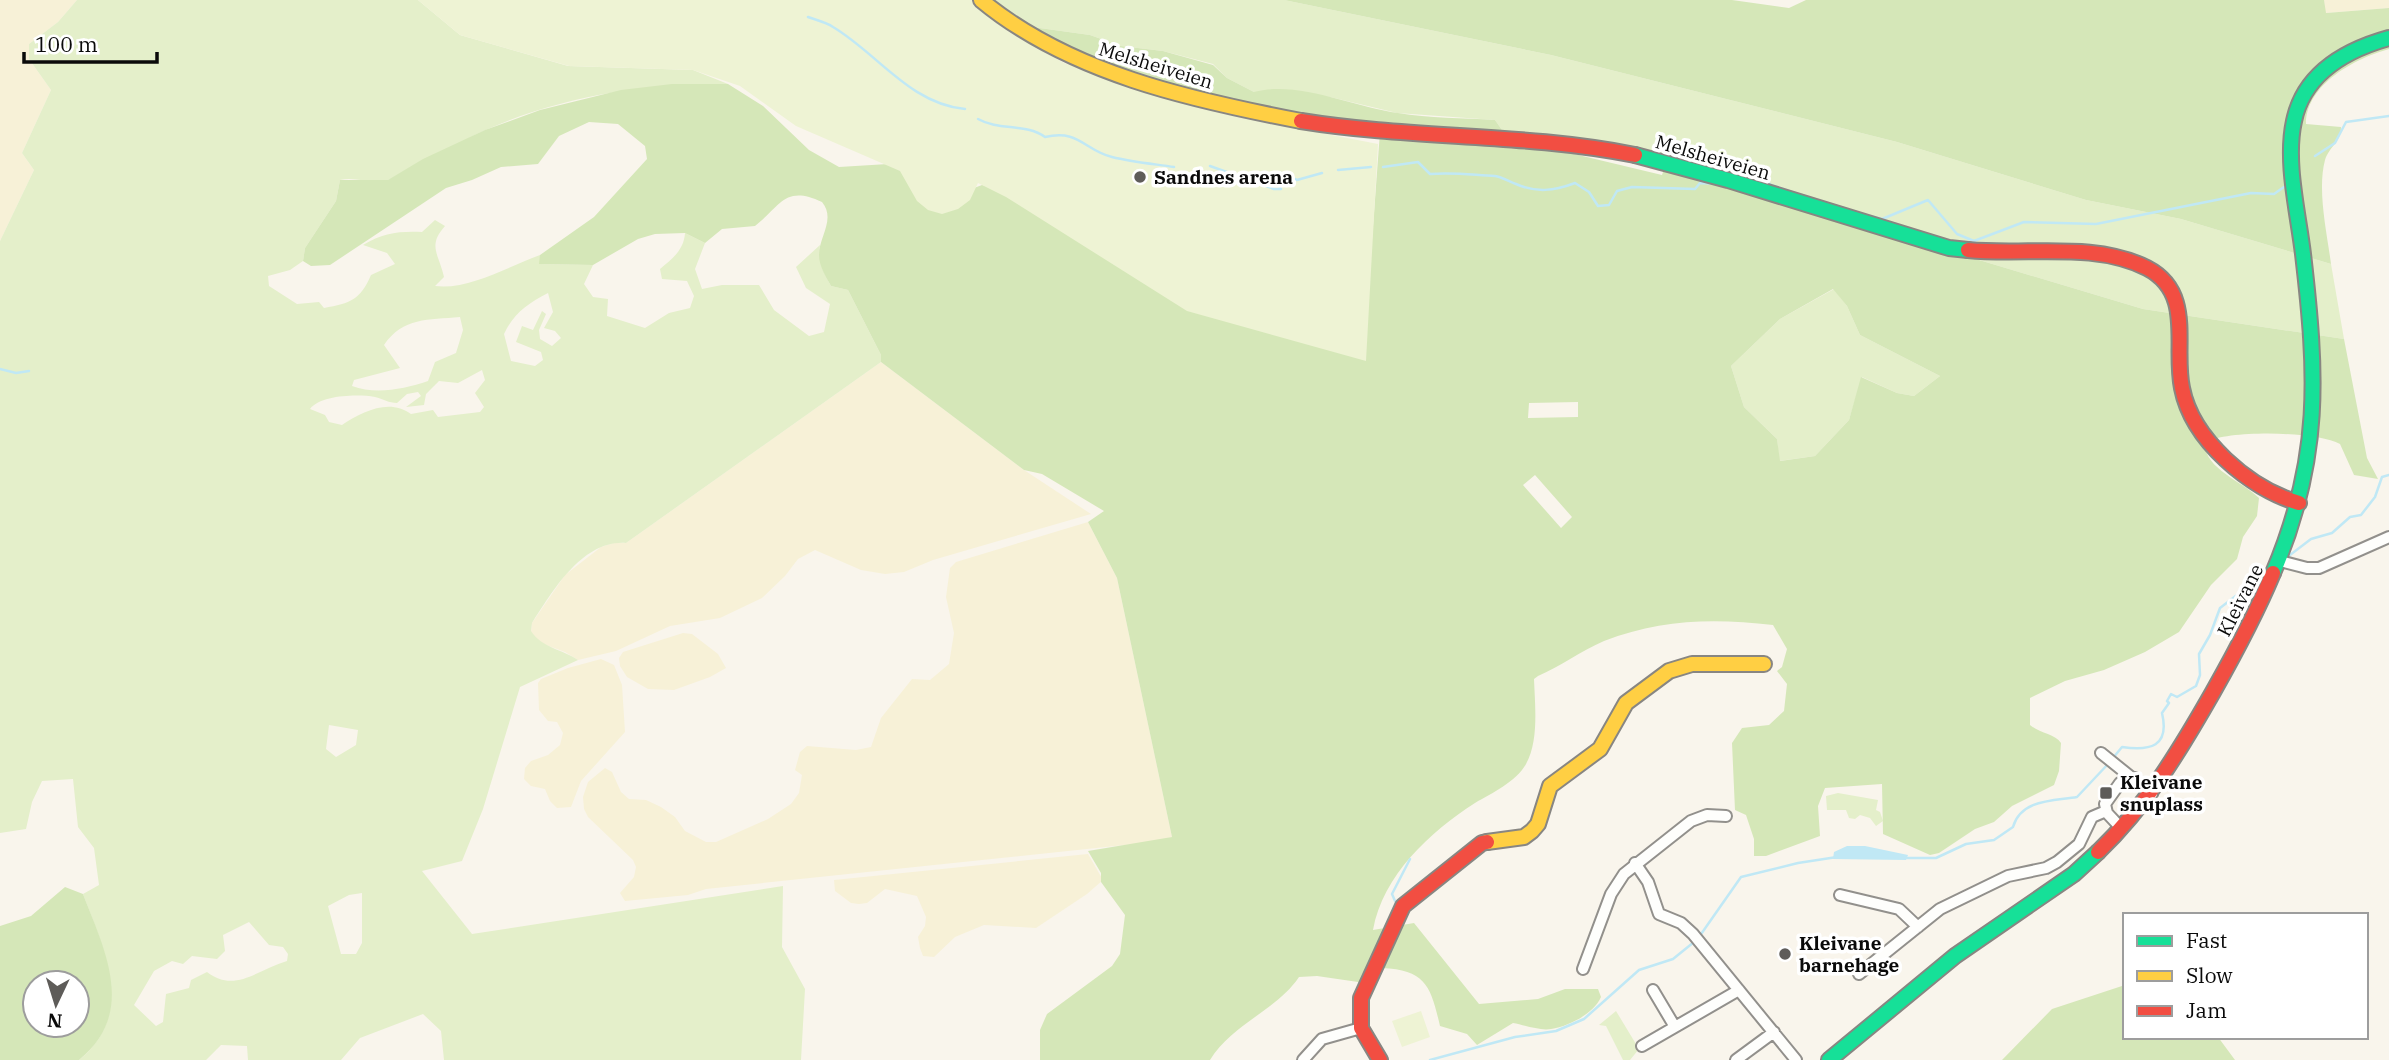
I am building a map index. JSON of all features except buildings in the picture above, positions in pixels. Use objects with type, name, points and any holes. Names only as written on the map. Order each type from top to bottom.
[{"type":"street","name":"Melsheiveien","points":[[981,0],[1022,31],[1068,57],[1097,69],[1248,111],[1386,133],[1574,144],[1658,161],[1968,252],[2034,250],[2130,262],[2149,269],[2171,287],[2180,307],[2180,376],[2189,411],[2201,432],[2219,453],[2257,484],[2280,498],[2299,503]]},
{"type":"street","name":"Kleivane","points":[[1829,1060],[1955,956],[2074,874],[2122,829],[2152,794],[2179,752],[2255,615],[2280,561],[2299,503],[2312,435],[2315,368],[2292,161],[2293,129],[2305,95],[2326,66],[2356,47],[2389,38]]},
{"type":"street","points":[[2280,561],[2307,568],[2319,568],[2389,537]]},
{"type":"street","points":[[1380,1060],[1361,1028],[1363,989],[1403,906],[1482,844],[1524,836],[1532,831],[1538,824],[1550,786],[1604,745],[1616,716],[1629,700],[1678,666],[1764,664]]},
{"type":"street","points":[[2101,753],[2152,794]]},
{"type":"street","points":[[2122,829],[2106,811],[2105,804],[2117,785],[2135,778]]},
{"type":"street","points":[[1859,974],[1947,905],[2008,876],[2052,865],[2079,844],[2092,817],[2106,811]]},
{"type":"street","points":[[1583,969],[1611,894],[1635,863],[1691,821],[1707,815],[1726,816]]},
{"type":"street","points":[[1635,863],[1648,882],[1659,914],[1686,926],[1796,1060]]},
{"type":"street","points":[[1840,895],[1899,909],[1918,927]]},
{"type":"street","points":[[1653,990],[1675,1027]]},
{"type":"street","points":[[1642,1046],[1739,990]]},
{"type":"street","points":[[1303,1060],[1322,1040],[1361,1028]]},
{"type":"street","points":[[1736,1060],[1774,1032]]},
{"type":"shaded area","points":[[0,0],[77,0],[58,22],[29,44],[29,59],[51,90],[22,153],[34,170],[0,241]]},
{"type":"shaded area","points":[[2324,0],[2389,0],[2389,8],[2325,13]]},
{"type":"shaded area","points":[[881,362],[1024,470],[1091,514],[933,560],[904,572],[885,574],[861,570],[815,550],[798,559],[762,598],[720,618],[670,626],[616,651],[578,660],[538,642],[531,632],[532,623],[565,575],[601,547],[626,543]]},
{"type":"shaded area","points":[[1088,522],[1117,578],[1172,837],[1153,842],[706,889],[688,895],[625,901],[620,893],[634,877],[636,867],[633,860],[588,817],[584,809],[583,797],[588,782],[605,768],[612,772],[621,792],[629,799],[646,800],[661,807],[675,817],[685,831],[706,842],[716,842],[768,819],[791,804],[799,793],[802,775],[795,770],[800,752],[807,746],[856,750],[871,747],[881,718],[912,679],[930,680],[949,664],[954,633],[946,597],[950,568],[956,562]]},
{"type":"shaded area","points":[[683,633],[692,634],[718,654],[726,668],[674,690],[648,689],[627,677],[620,666],[619,658],[623,652]]},
{"type":"shaded area","points":[[601,659],[614,665],[622,685],[625,732],[581,781],[571,807],[557,808],[550,801],[545,789],[531,786],[524,779],[525,768],[531,761],[548,755],[560,745],[563,733],[557,722],[548,721],[539,710],[538,683],[541,679],[568,668]]},
{"type":"shaded area","points":[[1088,854],[1103,880],[1087,894],[1036,928],[984,925],[955,937],[934,957],[923,956],[920,948],[918,937],[925,926],[926,917],[917,896],[885,889],[867,903],[859,904],[851,903],[835,891],[834,880]]},
{"type":"green space","points":[[77,0],[418,0],[460,35],[568,66],[693,70],[728,84],[636,89],[575,100],[488,129],[401,176],[382,181],[340,180],[336,201],[305,248],[303,261],[290,270],[268,276],[269,286],[297,304],[319,302],[324,308],[341,304],[354,299],[363,290],[371,275],[395,264],[387,253],[363,245],[391,234],[422,232],[435,220],[445,226],[435,245],[444,277],[435,286],[461,285],[540,255],[540,264],[593,265],[584,284],[593,297],[608,299],[607,316],[645,328],[669,313],[690,308],[694,296],[687,281],[662,279],[660,269],[680,249],[685,233],[705,243],[695,269],[702,289],[722,285],[759,285],[774,310],[809,336],[824,332],[830,304],[806,288],[796,267],[820,245],[820,261],[828,281],[831,286],[848,290],[881,355],[881,362],[626,543],[610,544],[596,550],[570,570],[532,623],[531,631],[546,645],[578,660],[520,687],[483,809],[462,861],[422,871],[472,934],[783,886],[782,947],[805,989],[801,1060],[444,1060],[441,1031],[423,1014],[360,1038],[341,1060],[248,1060],[247,1046],[221,1045],[206,1060],[79,1060],[96,1042],[107,1023],[111,1002],[106,959],[83,894],[99,885],[94,848],[78,827],[73,779],[42,781],[32,802],[26,829],[0,833],[0,241],[34,170],[22,153],[51,90],[29,59],[29,44],[58,22]],"holes":[[[548,293],[553,312],[544,328],[555,331],[561,338],[552,346],[540,339],[539,330],[546,314],[542,311],[533,330],[522,326],[516,342],[541,352],[543,360],[535,366],[511,361],[504,334],[527,305]],[[460,317],[463,330],[456,353],[435,362],[428,381],[390,390],[352,386],[354,380],[400,368],[384,345],[399,329],[417,322]],[[482,370],[485,380],[475,393],[484,407],[480,412],[438,417],[433,410],[411,414],[403,409],[385,407],[367,412],[342,425],[329,422],[325,415],[310,409],[315,404],[331,398],[375,397],[397,403],[407,394],[418,392],[421,396],[406,407],[424,405],[426,394],[439,381],[458,383]],[[329,725],[358,730],[356,745],[336,757],[326,749]],[[362,893],[362,943],[356,954],[341,954],[328,906],[349,895]],[[249,922],[269,945],[283,947],[288,954],[287,961],[247,978],[227,981],[207,972],[191,980],[189,988],[166,994],[163,1022],[156,1026],[134,1005],[154,971],[172,961],[183,964],[192,956],[217,959],[225,951],[223,935]]]},
{"type":"green space","name":"Sandnes arena","points":[[418,0],[974,0],[1009,32],[1064,63],[1224,114],[1378,144],[1366,361],[1187,311],[1006,197],[978,183],[970,200],[958,209],[942,214],[928,210],[917,201],[900,171],[796,126],[740,86],[693,70],[569,66],[460,35]]},
{"type":"green space","points":[[991,0],[1284,0],[1551,55],[1897,142],[2086,200],[2181,219],[2331,264],[2344,339],[2143,309],[1665,166],[1571,148],[1514,147],[1495,120],[1397,113],[1330,97],[1254,92],[1227,78],[1213,64],[1163,51],[1121,46],[1090,35],[1018,25]]},
{"type":"green space","points":[[1284,0],[1732,0],[1789,8],[1806,0],[2324,0],[2326,13],[2389,8],[2389,49],[2362,59],[2335,75],[2314,97],[2308,110],[2306,124],[2341,127],[2339,137],[2325,160],[2322,185],[2331,264],[2181,219],[2086,200],[1897,142],[1551,55]]},
{"type":"green space","points":[[1018,25],[1090,35],[1121,46],[1163,51],[1213,65],[1227,78],[1254,92],[1288,89],[1398,113],[1495,120],[1514,147],[1571,148],[1570,153],[1662,175],[1665,166],[2143,309],[2344,339],[2367,458],[2378,479],[2354,475],[2340,444],[2328,440],[2293,434],[2252,434],[2233,435],[2205,442],[2206,451],[2217,467],[2259,498],[2257,516],[2243,537],[2237,559],[2211,585],[2179,632],[2145,652],[2104,670],[2065,681],[2030,698],[2030,725],[2061,743],[2059,771],[2054,785],[2012,806],[1994,822],[1975,829],[1939,853],[1930,855],[1883,834],[1882,784],[1825,788],[1818,806],[1820,836],[1766,856],[1754,856],[1754,839],[1746,815],[1735,810],[1732,743],[1742,728],[1769,725],[1784,711],[1787,684],[1777,671],[1782,667],[1787,649],[1773,625],[1708,621],[1646,628],[1604,641],[1538,676],[1534,679],[1535,734],[1526,764],[1510,782],[1441,827],[1411,857],[1387,891],[1373,930],[1414,923],[1479,1004],[1538,999],[1565,989],[1598,989],[1601,997],[1598,1003],[1573,1022],[1547,1029],[1513,1023],[1477,1045],[1467,1034],[1440,1026],[1430,991],[1418,977],[1382,968],[1365,983],[1317,976],[1299,977],[1279,999],[1230,1036],[1210,1060],[1040,1060],[1040,1030],[1047,1014],[1112,966],[1120,954],[1125,915],[1101,882],[1101,873],[1088,851],[1172,837],[1117,578],[1088,522],[1104,511],[1042,474],[1024,470],[881,362],[881,355],[848,290],[831,286],[821,267],[820,248],[827,221],[826,208],[822,202],[799,195],[791,197],[777,205],[755,226],[722,229],[705,243],[685,233],[655,234],[638,239],[593,265],[539,264],[540,255],[594,217],[647,159],[645,146],[618,124],[589,122],[559,136],[538,164],[501,167],[446,188],[330,265],[311,266],[303,261],[305,248],[336,201],[340,180],[388,180],[423,159],[485,130],[540,110],[621,90],[672,84],[728,84],[763,106],[809,150],[839,167],[888,164],[974,188],[982,185],[1370,267],[1380,132],[1269,114],[1095,61]],"holes":[[[1833,289],[1847,306],[1860,335],[1940,376],[1914,396],[1897,393],[1861,377],[1849,420],[1815,456],[1780,461],[1777,439],[1744,407],[1731,366],[1780,319]],[[1578,402],[1578,417],[1528,418],[1529,403]],[[1535,475],[1572,517],[1561,528],[1523,485]]]},
{"type":"green space","points":[[1834,289],[1847,306],[1860,335],[1940,376],[1914,396],[1897,393],[1862,377],[1849,420],[1815,456],[1779,461],[1777,439],[1744,407],[1731,366],[1780,319]]},
{"type":"green space","points":[[1838,793],[1878,800],[1876,810],[1880,812],[1883,821],[1876,826],[1870,818],[1860,815],[1855,819],[1849,818],[1846,810],[1827,810],[1826,796]]},
{"type":"green space","points":[[65,887],[83,894],[107,959],[112,1002],[107,1022],[97,1042],[79,1060],[0,1060],[0,926],[31,916]]},
{"type":"green space","points":[[2123,986],[2123,1039],[2219,1039],[2235,1060],[2002,1060],[2052,1009]]},
{"type":"green space","points":[[1421,1011],[1430,1037],[1402,1047],[1392,1021]]},
{"type":"green space","points":[[1616,1011],[1639,1049],[1630,1060],[1623,1060],[1606,1026],[1599,1025]]},
{"type":"water","points":[[1847,846],[1865,846],[1908,855],[1906,860],[1833,859],[1834,852]]},
{"type":"waterway","points":[[808,17],[830,25],[927,98],[965,109]]},
{"type":"waterway","points":[[2315,156],[2335,143],[2346,122],[2389,116]]},
{"type":"waterway","points":[[978,119],[995,125],[1029,130],[1045,137],[1056,135],[1074,138],[1112,157],[1174,167]]},
{"type":"waterway","points":[[1383,167],[1418,162],[1430,174],[1495,176],[1538,190],[1560,188],[1575,183],[1589,192],[1598,206],[1609,205],[1617,191],[1632,187],[1695,189],[1700,183],[1721,184]]},
{"type":"waterway","points":[[1210,166],[1274,189],[1281,189],[1277,183],[1281,173],[1297,180],[1322,173]]},
{"type":"waterway","points":[[1338,170],[1371,167]]},
{"type":"waterway","points":[[1732,176],[1753,169],[1771,185],[1813,199]]},
{"type":"waterway","points":[[1846,210],[1882,219],[1928,200],[1957,234],[1974,241],[2024,222],[2096,224],[2251,193],[2274,194],[2284,187]]},
{"type":"waterway","points":[[0,369],[16,373],[29,371]]},
{"type":"waterway","points":[[2286,558],[2311,539],[2332,533],[2350,517],[2361,515],[2375,497],[2382,477],[2389,475]]},
{"type":"waterway","points":[[2113,758],[2122,747],[2149,747],[2160,740],[2164,724],[2162,713],[2171,694],[2177,697],[2196,686],[2200,675],[2199,654],[2210,635],[2220,608],[2267,572]]},
{"type":"waterway","points":[[1906,858],[1936,858],[1966,844],[1994,840],[2013,827],[2017,818],[2031,806],[2077,797],[2109,763]]},
{"type":"waterway","points":[[1699,937],[1741,877],[1837,857]]},
{"type":"waterway","points":[[1395,901],[1392,894],[1410,859]]},
{"type":"waterway","points":[[1430,1060],[1515,1037],[1556,1031],[1584,1019],[1639,970],[1673,959],[1694,942]]},
{"type":"traffic: fast","points":[[2273,573],[2300,492],[2312,415],[2313,377],[2308,297],[2292,170],[2294,121],[2307,89],[2329,66],[2357,49],[2389,38]]},
{"type":"traffic: fast","points":[[1635,155],[1728,180],[1949,248],[1968,250]]},
{"type":"traffic: fast","points":[[1829,1060],[1955,956],[2074,874],[2098,852]]},
{"type":"traffic: slow","points":[[981,0],[1053,47],[1092,65],[1175,93],[1301,121]]},
{"type":"traffic: slow","points":[[1487,842],[1524,837],[1532,831],[1538,824],[1550,786],[1600,749],[1626,703],[1669,671],[1692,664],[1764,664]]},
{"type":"traffic: jam","points":[[1301,121],[1385,131],[1552,143],[1635,155]]},
{"type":"traffic: jam","points":[[1968,250],[2059,251],[2104,255],[2147,268],[2162,279],[2177,306],[2182,388],[2198,426],[2210,444],[2243,474],[2280,496],[2299,503]]},
{"type":"traffic: jam","points":[[2098,852],[2132,815],[2175,756],[2237,648],[2273,573]]},
{"type":"traffic: jam","points":[[1380,1060],[1361,1028],[1361,998],[1403,906],[1482,843],[1487,842]]},
{"type":"place","name":"Sandnes arena","points":[[1140,177]]},
{"type":"place","name":"Kleivane snuplass","points":[[2106,793]]},
{"type":"place","name":"Kleivane barnehage","points":[[1785,954]]}]
